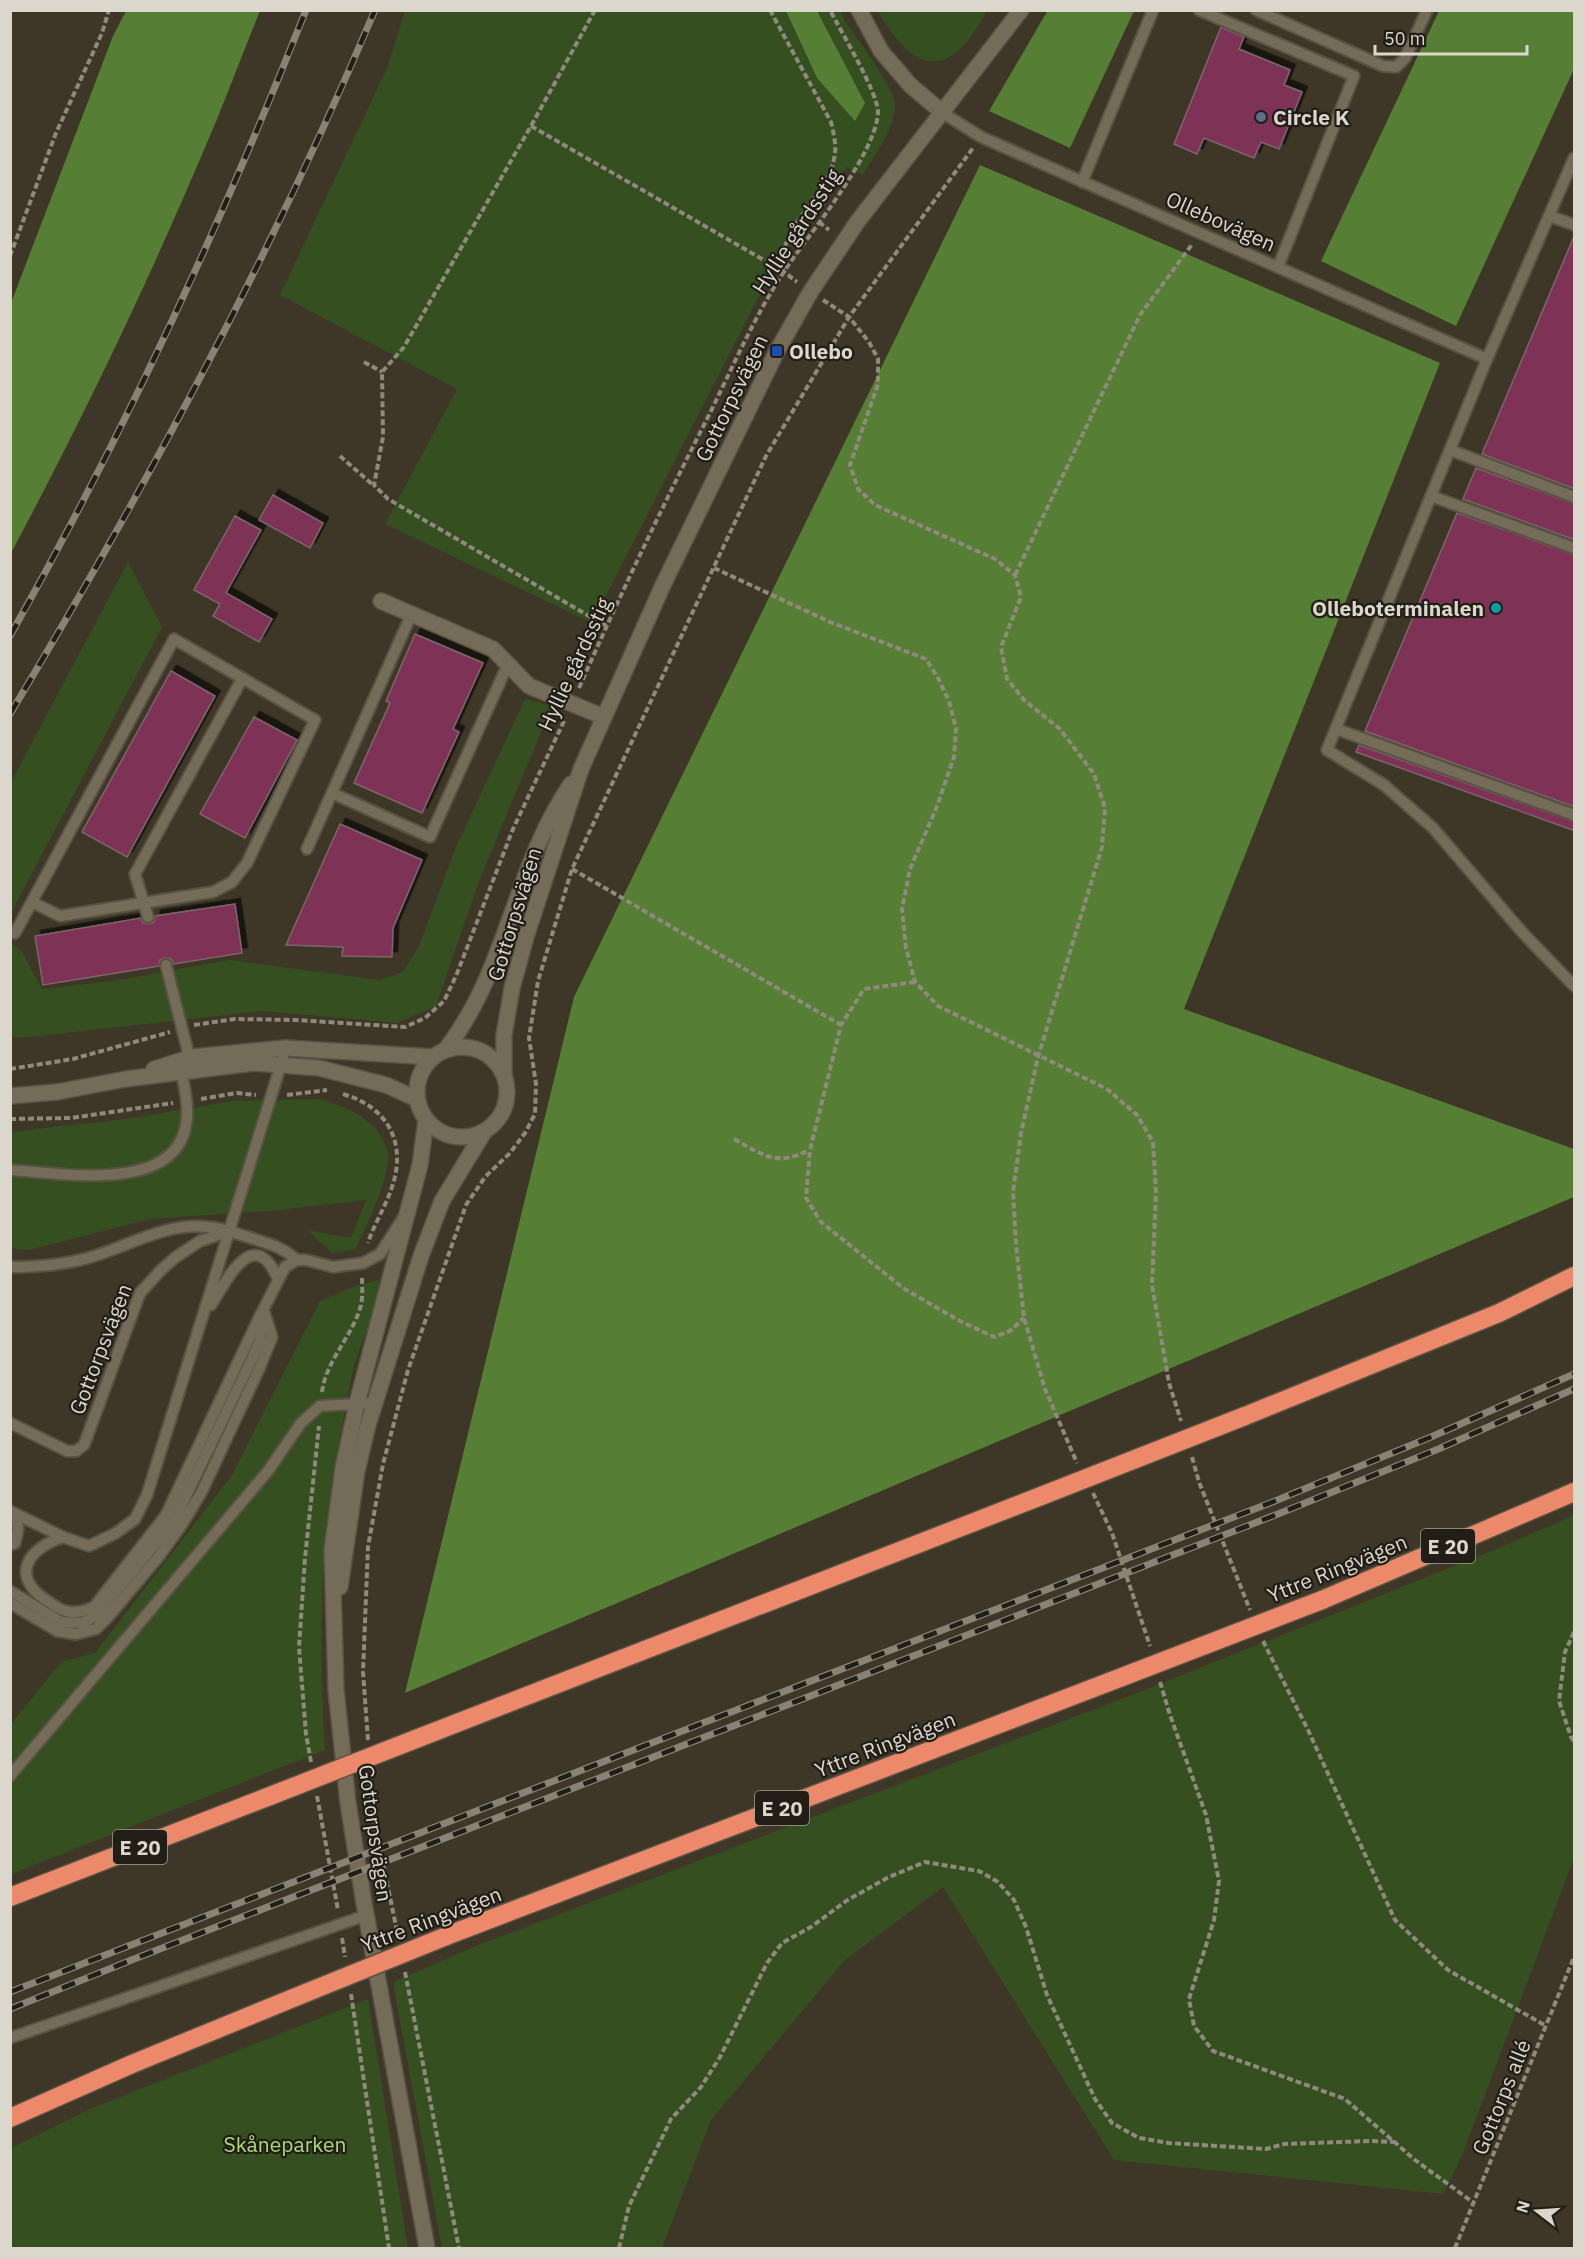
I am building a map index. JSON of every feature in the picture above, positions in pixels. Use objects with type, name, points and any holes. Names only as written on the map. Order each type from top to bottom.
[{"type":"highway","points":[[1499,1313],[1575,1270]]},
{"type":"highway","name":"E 20","points":[[10,1898],[1245,1416],[1499,1313],[1575,1276]]},
{"type":"highway","name":"Yttre Ringvägen","points":[[10,2118],[132,2064],[454,1933],[1322,1600],[1575,1492]]},
{"type":"street","points":[[859,10],[881,51],[910,85],[944,113]]},
{"type":"street","name":"Gottorpsvägen","points":[[334,1634],[357,1470],[375,1402],[421,1256],[442,1201],[484,1132],[496,1122],[505,1106],[508,1091],[504,1075],[504,1035],[512,988],[526,937],[581,769],[663,585],[782,341],[810,291],[858,222],[944,113],[1020,10]]},
{"type":"street","points":[[381,601],[493,649],[529,686],[604,717]]},
{"type":"street","name":"Gottorpsvägen","points":[[417,1099],[418,1084],[423,1070],[464,1027],[483,992],[532,860],[556,806],[581,769]]},
{"type":"street","points":[[10,1096],[57,1092],[186,1065],[285,1048],[440,1053],[466,1047],[481,1050],[496,1062],[504,1075]]},
{"type":"street","points":[[186,1065],[281,1064],[319,1068],[357,1076],[386,1085],[417,1099],[426,1120],[438,1130],[453,1137],[469,1137],[484,1132]]},
{"type":"street","name":"Gottorpsvägen","points":[[426,1120],[420,1165],[357,1404],[343,1468],[332,1550],[336,1690],[347,1792],[427,2248]]},
{"type":"lane","points":[[1082,182],[1153,10]]},
{"type":"lane","points":[[1198,10],[1354,76],[1278,267]]},
{"type":"lane","points":[[1256,10],[1383,66],[1396,67],[1405,58],[1427,10]]},
{"type":"lane","name":"Ollebovägen","points":[[944,113],[981,137],[1487,359]]},
{"type":"lane","points":[[1575,158],[1487,359],[1327,750],[1384,785],[1433,828],[1522,932],[1575,986]]},
{"type":"lane","points":[[1550,216],[1575,225]]},
{"type":"lane","points":[[1450,450],[1575,497]]},
{"type":"lane","points":[[1431,496],[1575,548]]},
{"type":"lane","points":[[307,849],[412,613]]},
{"type":"lane","points":[[15,933],[174,639],[315,720],[247,863],[232,882],[213,892],[60,916],[32,902]]},
{"type":"lane","points":[[332,793],[430,837],[507,664]]},
{"type":"lane","points":[[148,917],[135,874],[242,679]]},
{"type":"lane","points":[[1336,729],[1575,815]]},
{"type":"lane","points":[[10,1170],[122,1174],[151,1168],[167,1158],[180,1143],[187,1120],[186,1065],[183,1028],[166,965]]},
{"type":"lane","points":[[13,1512],[63,1537],[89,1546],[116,1533],[135,1518],[147,1495],[285,1048]]},
{"type":"lane","points":[[63,1537],[45,1545],[32,1556],[26,1569],[27,1582],[34,1591],[66,1611],[83,1612],[94,1607],[166,1515],[285,1267],[297,1260],[333,1267],[363,1263],[380,1254],[408,1211]]},
{"type":"lane","name":"Gottorpsvägen","points":[[10,1267],[34,1267],[87,1258],[162,1230],[182,1226],[208,1227],[230,1232],[284,1248],[297,1260]]},
{"type":"lane","name":"Gottorpsvägen","points":[[10,1423],[67,1452],[76,1452],[84,1445],[140,1293],[176,1257],[200,1241],[230,1232]]},
{"type":"lane","points":[[203,1318],[237,1266],[247,1258],[257,1255],[266,1259],[271,1263],[278,1279]]},
{"type":"lane","points":[[10,1591],[61,1622],[82,1623],[96,1616],[107,1605],[174,1521],[261,1338],[262,1314]]},
{"type":"lane","points":[[10,1603],[57,1631],[76,1634],[96,1629],[108,1617],[160,1555],[183,1523],[201,1491],[272,1337],[262,1314]]},
{"type":"lane","points":[[10,1776],[268,1471],[301,1423],[320,1406],[375,1402]]},
{"type":"lane","points":[[10,1545],[15,1543],[18,1529],[13,1512]]},
{"type":"lane","points":[[10,2038],[367,1915]]},
{"type":"path","points":[[10,256],[56,133],[102,33],[109,10]]},
{"type":"path","points":[[374,485],[383,436],[382,372],[404,347],[595,10]]},
{"type":"path","points":[[531,126],[783,271],[783,255],[788,238],[822,186],[834,161],[835,140],[831,122],[770,10]]},
{"type":"path","name":"Hyllie gårdsstig","points":[[10,1069],[73,1059],[183,1028],[235,1019],[296,1020],[405,1027],[425,1018],[444,1001],[456,976],[513,829],[678,476],[744,342],[783,271],[851,177],[873,134],[878,112],[875,95],[830,10]]},
{"type":"path","points":[[466,1205],[485,1177],[510,1153],[525,1133],[535,1114],[536,1084],[529,1038],[538,981],[572,869],[766,456],[849,317],[981,137]]},
{"type":"path","points":[[819,222],[829,230]]},
{"type":"path","points":[[1015,575],[1140,315],[1200,233]]},
{"type":"path","points":[[849,317],[878,358],[878,384],[850,465],[858,489],[875,505],[995,559],[1015,575],[1021,597],[1001,647],[1007,680],[1024,700],[1060,729],[1094,774],[1105,808],[1102,847],[1038,1057],[1021,1133],[1013,1192],[1024,1318],[1045,1389],[1066,1440],[1082,1471]]},
{"type":"path","points":[[805,353],[822,362]]},
{"type":"path","points":[[364,362],[382,372]]},
{"type":"path","points":[[340,456],[388,499],[608,627]]},
{"type":"path","points":[[714,568],[830,622],[926,659],[938,678],[949,701],[956,729],[955,748],[936,809],[910,869],[902,909],[906,948],[915,982],[938,1006],[1107,1089],[1137,1115],[1154,1142],[1156,1193],[1152,1285],[1169,1383],[1182,1427]]},
{"type":"path","points":[[572,869],[841,1025]]},
{"type":"path","points":[[915,982],[864,989],[841,1025],[810,1150],[806,1198],[820,1222],[866,1256],[903,1288],[960,1321],[994,1337],[1010,1331],[1024,1318]]},
{"type":"path","points":[[10,1119],[71,1118],[237,1093],[272,1096],[325,1089],[352,1097]]},
{"type":"path","points":[[734,1139],[768,1157],[794,1158],[810,1150]]},
{"type":"path","points":[[1189,1449],[1203,1492],[1254,1621]]},
{"type":"path","points":[[1092,1492],[1112,1533],[1152,1654]]},
{"type":"path","points":[[1259,1632],[1308,1730],[1395,1920],[1448,1970],[1546,2026]]},
{"type":"path","points":[[1575,1632],[1565,1652],[1558,1701],[1571,1737],[1575,1741]]},
{"type":"path","points":[[1158,1674],[1170,1715],[1206,1815],[1219,1881],[1214,1920],[1189,1999],[1194,2026],[1213,2051],[1345,2099],[1415,2160],[1474,2203]]},
{"type":"path","points":[[619,2248],[629,2206],[671,2119],[701,2087],[720,2057],[767,1963],[782,1943],[811,1927],[846,1901],[887,1878],[925,1862],[979,1871],[998,1882],[1014,1900],[1026,1927],[1047,1995],[1095,2099],[1112,2123],[1139,2138],[1169,2143],[1266,2149],[1284,2144],[1396,2142]]},
{"type":"path","name":"Gottorps allé","points":[[1455,2248],[1575,1957]]},
{"type":"green space","points":[[1048,10],[1134,11],[1070,148],[989,111]]},
{"type":"green space","points":[[126,11],[260,11],[211,133],[136,303],[63,454],[11,553],[11,303],[113,36]]},
{"type":"green space","points":[[405,11],[786,11],[817,78],[821,21],[817,11],[841,11],[844,20],[883,77],[894,100],[895,108],[890,126],[863,175],[847,167],[830,186],[758,298],[592,623],[385,524],[457,389],[280,295],[387,68]]},
{"type":"green space","points":[[786,11],[817,11],[865,103],[855,121],[817,78]]},
{"type":"green space","points":[[877,11],[987,11],[964,45],[950,57],[937,61],[925,60],[914,55],[894,35]]},
{"type":"green space","points":[[1439,11],[1574,11],[1574,69],[1456,326],[1321,261]]},
{"type":"green space","points":[[980,165],[1440,363],[1184,1009],[1574,1149],[1574,1197],[405,1693],[574,997]]},
{"type":"green space","points":[[128,562],[162,627],[11,913],[11,782]]},
{"type":"green space","points":[[525,699],[552,706],[479,881],[436,1006],[397,1023],[262,1011],[21,1038],[11,1036],[10,943],[21,950],[42,989],[113,981],[229,960],[379,980],[403,972],[419,946],[456,847]]},
{"type":"green space","points":[[319,1099],[341,1106],[370,1124],[378,1132],[388,1153],[382,1187],[356,1249],[332,1253],[307,1230],[351,1238],[366,1200],[268,1211],[150,1219],[29,1250],[11,1249],[10,1132],[133,1118],[232,1101]]},
{"type":"green space","points":[[379,1280],[374,1312],[358,1353],[351,1380],[329,1511],[321,1629],[325,1750],[11,1874],[11,1724],[61,1662],[95,1653],[232,1475],[320,1301],[356,1286]]},
{"type":"green space","points":[[1574,1515],[1574,1858],[1463,2153],[1444,2194],[1114,2160],[943,1887],[845,1960],[711,2120],[662,2248],[442,2248],[394,1989],[395,1981],[481,1944],[1142,1691],[1501,1547]]},
{"type":"green space","name":"Skåneparken","points":[[368,1999],[408,2248],[11,2248],[11,2148],[90,2109]]},
{"type":"building","points":[[1221,27],[1244,37],[1239,49],[1290,70],[1284,85],[1302,92],[1279,149],[1261,142],[1254,158],[1204,138],[1197,154],[1174,144]]},
{"type":"building","points":[[1575,234],[1575,489],[1482,454]]},
{"type":"building","points":[[1476,468],[1575,504],[1575,540],[1463,499]]},
{"type":"building","points":[[273,495],[323,523],[310,548],[259,520]]},
{"type":"building","name":"Olleboterminalen","points":[[1457,513],[1575,555],[1575,807],[1365,731]]},
{"type":"building","points":[[235,516],[261,530],[226,593],[272,619],[259,642],[213,616],[220,604],[194,590]]},
{"type":"building","points":[[415,634],[483,663],[453,729],[459,732],[422,813],[354,783],[390,703],[386,701]]},
{"type":"building","points":[[171,671],[215,696],[127,857],[82,832]]},
{"type":"building","points":[[254,717],[297,740],[245,838],[200,814]]},
{"type":"building","points":[[1359,745],[1575,822],[1575,831],[1356,752]]},
{"type":"building","points":[[340,824],[422,860],[393,928],[392,957],[342,956],[343,947],[286,945]]},
{"type":"building","points":[[235,904],[242,953],[174,964],[171,959],[165,958],[160,960],[159,966],[43,985],[35,936],[141,918],[143,923],[150,924],[154,922],[155,916]]},
{"type":"railway","points":[[10,636],[92,484],[205,250],[306,10]]},
{"type":"railway","points":[[10,714],[110,543],[205,368],[294,191],[375,10]]},
{"type":"railway","points":[[10,1992],[1275,1501],[1431,1437],[1574,1374]]},
{"type":"railway","points":[[10,2009],[1278,1514],[1436,1450],[1574,1389]]},
{"type":"place","name":"Circle K","points":[[1261,117]]},
{"type":"place","name":"Ollebo","points":[[777,351]]},
{"type":"place","name":"Olleboterminalen","points":[[1496,608]]}]
